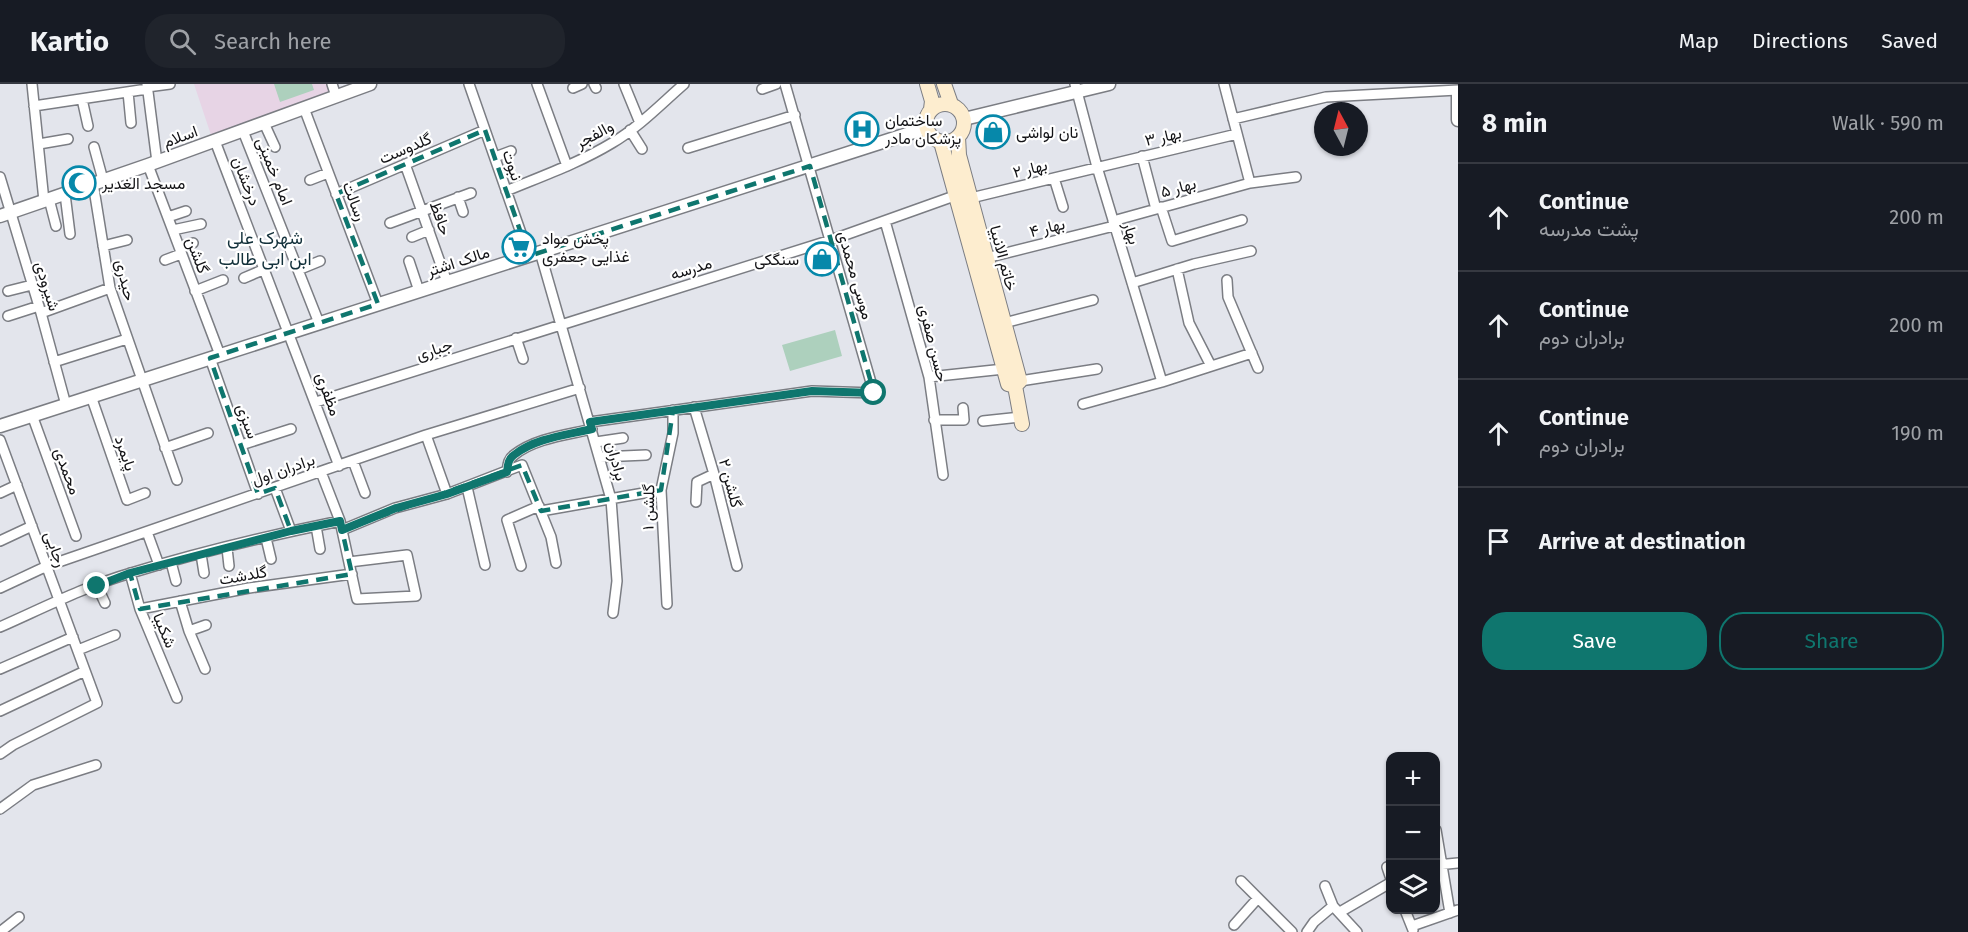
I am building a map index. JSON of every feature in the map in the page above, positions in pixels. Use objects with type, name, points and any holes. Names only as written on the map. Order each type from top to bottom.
[{"type":"main road","points":[[927,84],[932,100],[931,109],[926,118],[926,128],[932,137],[941,142],[953,140],[964,125],[964,119],[959,110],[951,104],[944,84]]},
{"type":"main road","points":[[931,109],[940,104],[951,104]]},
{"type":"main road","name":"خاتم الانبیا","points":[[958,136],[964,197],[1004,369],[1008,384],[1018,383]]},
{"type":"main road","name":"خاتم الانبیا","points":[[941,142],[986,258],[1005,323],[1018,383],[1021,420]]},
{"type":"street","points":[[32,84],[47,200],[56,226]]},
{"type":"street","points":[[34,106],[170,84]]},
{"type":"street","name":"اسلام","points":[[5,214],[243,131],[304,108],[334,90],[370,84]]},
{"type":"street","name":"نبوت","points":[[469,84],[506,191],[535,254]]},
{"type":"street","points":[[537,84],[567,166]]},
{"type":"street","points":[[624,84],[640,123]]},
{"type":"street","name":"والفجر","points":[[506,191],[567,166],[613,143],[640,123],[684,84]]},
{"type":"street","points":[[762,88],[776,84]]},
{"type":"street","name":"موسی محمدی","points":[[694,407],[812,391],[874,393],[785,84]]},
{"type":"street","points":[[964,119],[1076,88],[1109,84]]},
{"type":"street","points":[[1224,84],[1250,183]]},
{"type":"street","name":"گلشن","points":[[147,87],[152,164],[215,357]]},
{"type":"street","name":"بهار","points":[[1076,88],[1096,167],[1162,382]]},
{"type":"street","points":[[128,92],[131,123]]},
{"type":"street","points":[[1233,119],[1326,97],[1458,92],[1458,120]]},
{"type":"street","points":[[82,99],[88,126]]},
{"type":"street","name":"رسالت","points":[[304,108],[378,304]]},
{"type":"street","points":[[688,148],[795,115]]},
{"type":"street","points":[[264,123],[274,147]]},
{"type":"street","name":"مالک اشتر","points":[[0,426],[926,128]]},
{"type":"street","name":"گلدوست","points":[[336,194],[485,130]]},
{"type":"street","points":[[630,130],[642,149]]},
{"type":"street","name":"امام خمینی","points":[[243,131],[319,323]]},
{"type":"street","name":"بهار ۳","points":[[1096,167],[1237,134]]},
{"type":"street","points":[[39,144],[68,139]]},
{"type":"street","name":"درخشان","points":[[216,141],[290,333]]},
{"type":"street","name":"حیدری","points":[[94,147],[110,288],[177,480]]},
{"type":"street","points":[[495,157],[511,151]]},
{"type":"street","points":[[1142,156],[1172,241],[1242,220]]},
{"type":"street","name":"حافظ","points":[[405,164],[447,282]]},
{"type":"street","name":"بهار ۲","points":[[885,221],[964,197],[1096,167]]},
{"type":"street","points":[[310,180],[328,173]]},
{"type":"street","name":"شیرودی","points":[[0,177],[5,214],[40,309],[66,405]]},
{"type":"street","name":"بهار ۵","points":[[1114,224],[1159,208],[1250,183],[1296,177]]},
{"type":"street","points":[[1054,178],[1063,207]]},
{"type":"street","points":[[390,223],[471,193]]},
{"type":"street","points":[[65,194],[70,234]]},
{"type":"street","points":[[459,197],[463,212]]},
{"type":"street","points":[[168,217],[186,211]]},
{"type":"street","name":"مدرسه","points":[[561,324],[885,221]]},
{"type":"street","name":"حسن صفری","points":[[885,221],[929,377],[943,475]]},
{"type":"street","points":[[172,230],[201,224]]},
{"type":"street","name":"بهار ۴","points":[[986,258],[1114,224]]},
{"type":"street","points":[[412,237],[429,230]]},
{"type":"street","points":[[104,246],[127,240]]},
{"type":"street","points":[[165,260],[194,243]]},
{"type":"street","points":[[1132,283],[1251,251]]},
{"type":"street","name":"برادران","points":[[535,254],[561,324],[611,499],[617,581],[613,613]]},
{"type":"street","points":[[298,270],[320,261]]},
{"type":"street","points":[[409,261],[419,291]]},
{"type":"street","points":[[244,278],[265,269]]},
{"type":"street","points":[[1178,269],[1189,323],[1211,366]]},
{"type":"street","points":[[195,291],[223,280]]},
{"type":"street","points":[[1227,280],[1228,297],[1258,368]]},
{"type":"street","points":[[8,291],[32,285]]},
{"type":"street","points":[[8,316],[110,288]]},
{"type":"street","points":[[1005,323],[1093,300]]},
{"type":"street","name":"جباری","points":[[316,402],[561,324]]},
{"type":"street","name":"مظفری","points":[[290,333],[339,466]]},
{"type":"street","points":[[516,338],[523,359]]},
{"type":"street","points":[[54,362],[127,339]]},
{"type":"street","points":[[1083,404],[1252,353]]},
{"type":"street","name":"سبزی","points":[[215,357],[258,494]]},
{"type":"street","points":[[929,377],[1004,369]]},
{"type":"street","points":[[1018,383],[1097,369]]},
{"type":"street","name":"برادران اول","points":[[0,588],[47,566],[426,435],[580,388]]},
{"type":"street","name":"پایمرد","points":[[91,396],[127,500],[145,493]]},
{"type":"street","points":[[507,472],[508,463],[513,455],[541,441],[591,425],[694,407]]},
{"type":"street","name":"گلشن ۲","points":[[694,407],[714,474],[737,566]]},
{"type":"street","points":[[934,420],[964,420],[963,408]]},
{"type":"street","name":"گلشن ۱","points":[[667,604],[661,490],[673,433],[673,410]]},
{"type":"street","name":"محمدی","points":[[32,416],[76,536]]},
{"type":"street","points":[[983,421],[1021,420]]},
{"type":"street","points":[[241,445],[291,429]]},
{"type":"street","points":[[165,448],[208,433]]},
{"type":"street","points":[[426,435],[447,494]]},
{"type":"street","points":[[596,442],[623,438]]},
{"type":"street","name":"رجایی","points":[[0,440],[97,703],[13,745],[0,754]]},
{"type":"street","points":[[600,457],[646,455]]},
{"type":"street","points":[[353,461],[365,493]]},
{"type":"street","points":[[0,627],[59,600],[130,573],[291,531],[316,526],[341,526],[447,494],[522,465],[551,537],[556,562]]},
{"type":"street","points":[[321,472],[341,526],[357,599],[416,596],[407,555],[349,562]]},
{"type":"street","points":[[696,502],[697,482],[714,474]]},
{"type":"street","points":[[0,493],[17,485]]},
{"type":"street","points":[[467,487],[484,565]]},
{"type":"street","points":[[275,488],[291,531]]},
{"type":"street","points":[[521,566],[507,520],[540,508],[661,490]]},
{"type":"street","points":[[0,541],[32,526]]},
{"type":"street","points":[[316,526],[320,549]]},
{"type":"street","points":[[147,532],[159,565]]},
{"type":"street","points":[[266,538],[271,559]]},
{"type":"street","points":[[227,548],[229,566]]},
{"type":"street","points":[[201,554],[204,573]]},
{"type":"street","points":[[171,562],[176,581]]},
{"type":"street","name":"شکیبا","points":[[130,573],[140,609],[177,698]]},
{"type":"street","name":"گلدشت","points":[[140,609],[249,588],[352,574]]},
{"type":"street","points":[[97,586],[105,603]]},
{"type":"street","points":[[180,602],[205,669]]},
{"type":"street","points":[[189,631],[206,625]]},
{"type":"street","points":[[78,650],[115,635]]},
{"type":"street","points":[[0,669],[73,637]]},
{"type":"street","points":[[0,711],[85,670]]},
{"type":"street","points":[[0,809],[33,785],[96,765]]},
{"type":"street","points":[[1440,865],[1458,863]]},
{"type":"street","points":[[1407,914],[1413,929],[1454,911],[1440,871]]},
{"type":"street","points":[[1241,881],[1292,932]]},
{"type":"street","points":[[1307,932],[1314,922],[1386,884]]},
{"type":"street","points":[[1325,886],[1337,909],[1357,932]]},
{"type":"street","points":[[1234,925],[1258,898]]},
{"type":"street","points":[[1,928],[19,917]]},
{"type":"highlighted area","points":[[485,130],[529,256],[810,166],[874,393],[812,391],[673,410],[661,490],[541,511],[522,465],[342,530],[352,574],[140,609],[130,573],[291,531],[275,488],[258,494],[210,358],[378,304],[336,194]]},
{"type":"shaded area","points":[[194,84],[328,84],[330,91],[211,135]]},
{"type":"green space","points":[[274,84],[312,84],[314,90],[280,102]]},
{"type":"green space","points":[[835,330],[842,356],[790,371],[782,345]]},
{"type":"place","name":"ساختمان پزشکان مادر","points":[[862,129]]},
{"type":"place","name":"نان لواشی","points":[[993,132]]},
{"type":"place","name":"مسجد الغدیر","points":[[79,183]]},
{"type":"place","name":"پخش مواد غذایی جعفری","points":[[519,247]]},
{"type":"place","name":"سنگکی","points":[[822,259]]},
{"type":"district","name":"شهرک علی ابن ابی طالب","points":[[265,248]]},
{"type":"route","points":[[97,586],[130,573],[291,531],[340,521],[342,530],[396,508],[447,494],[507,472],[508,463],[513,455],[541,441],[592,429],[590,422],[812,391],[874,393]]}]
